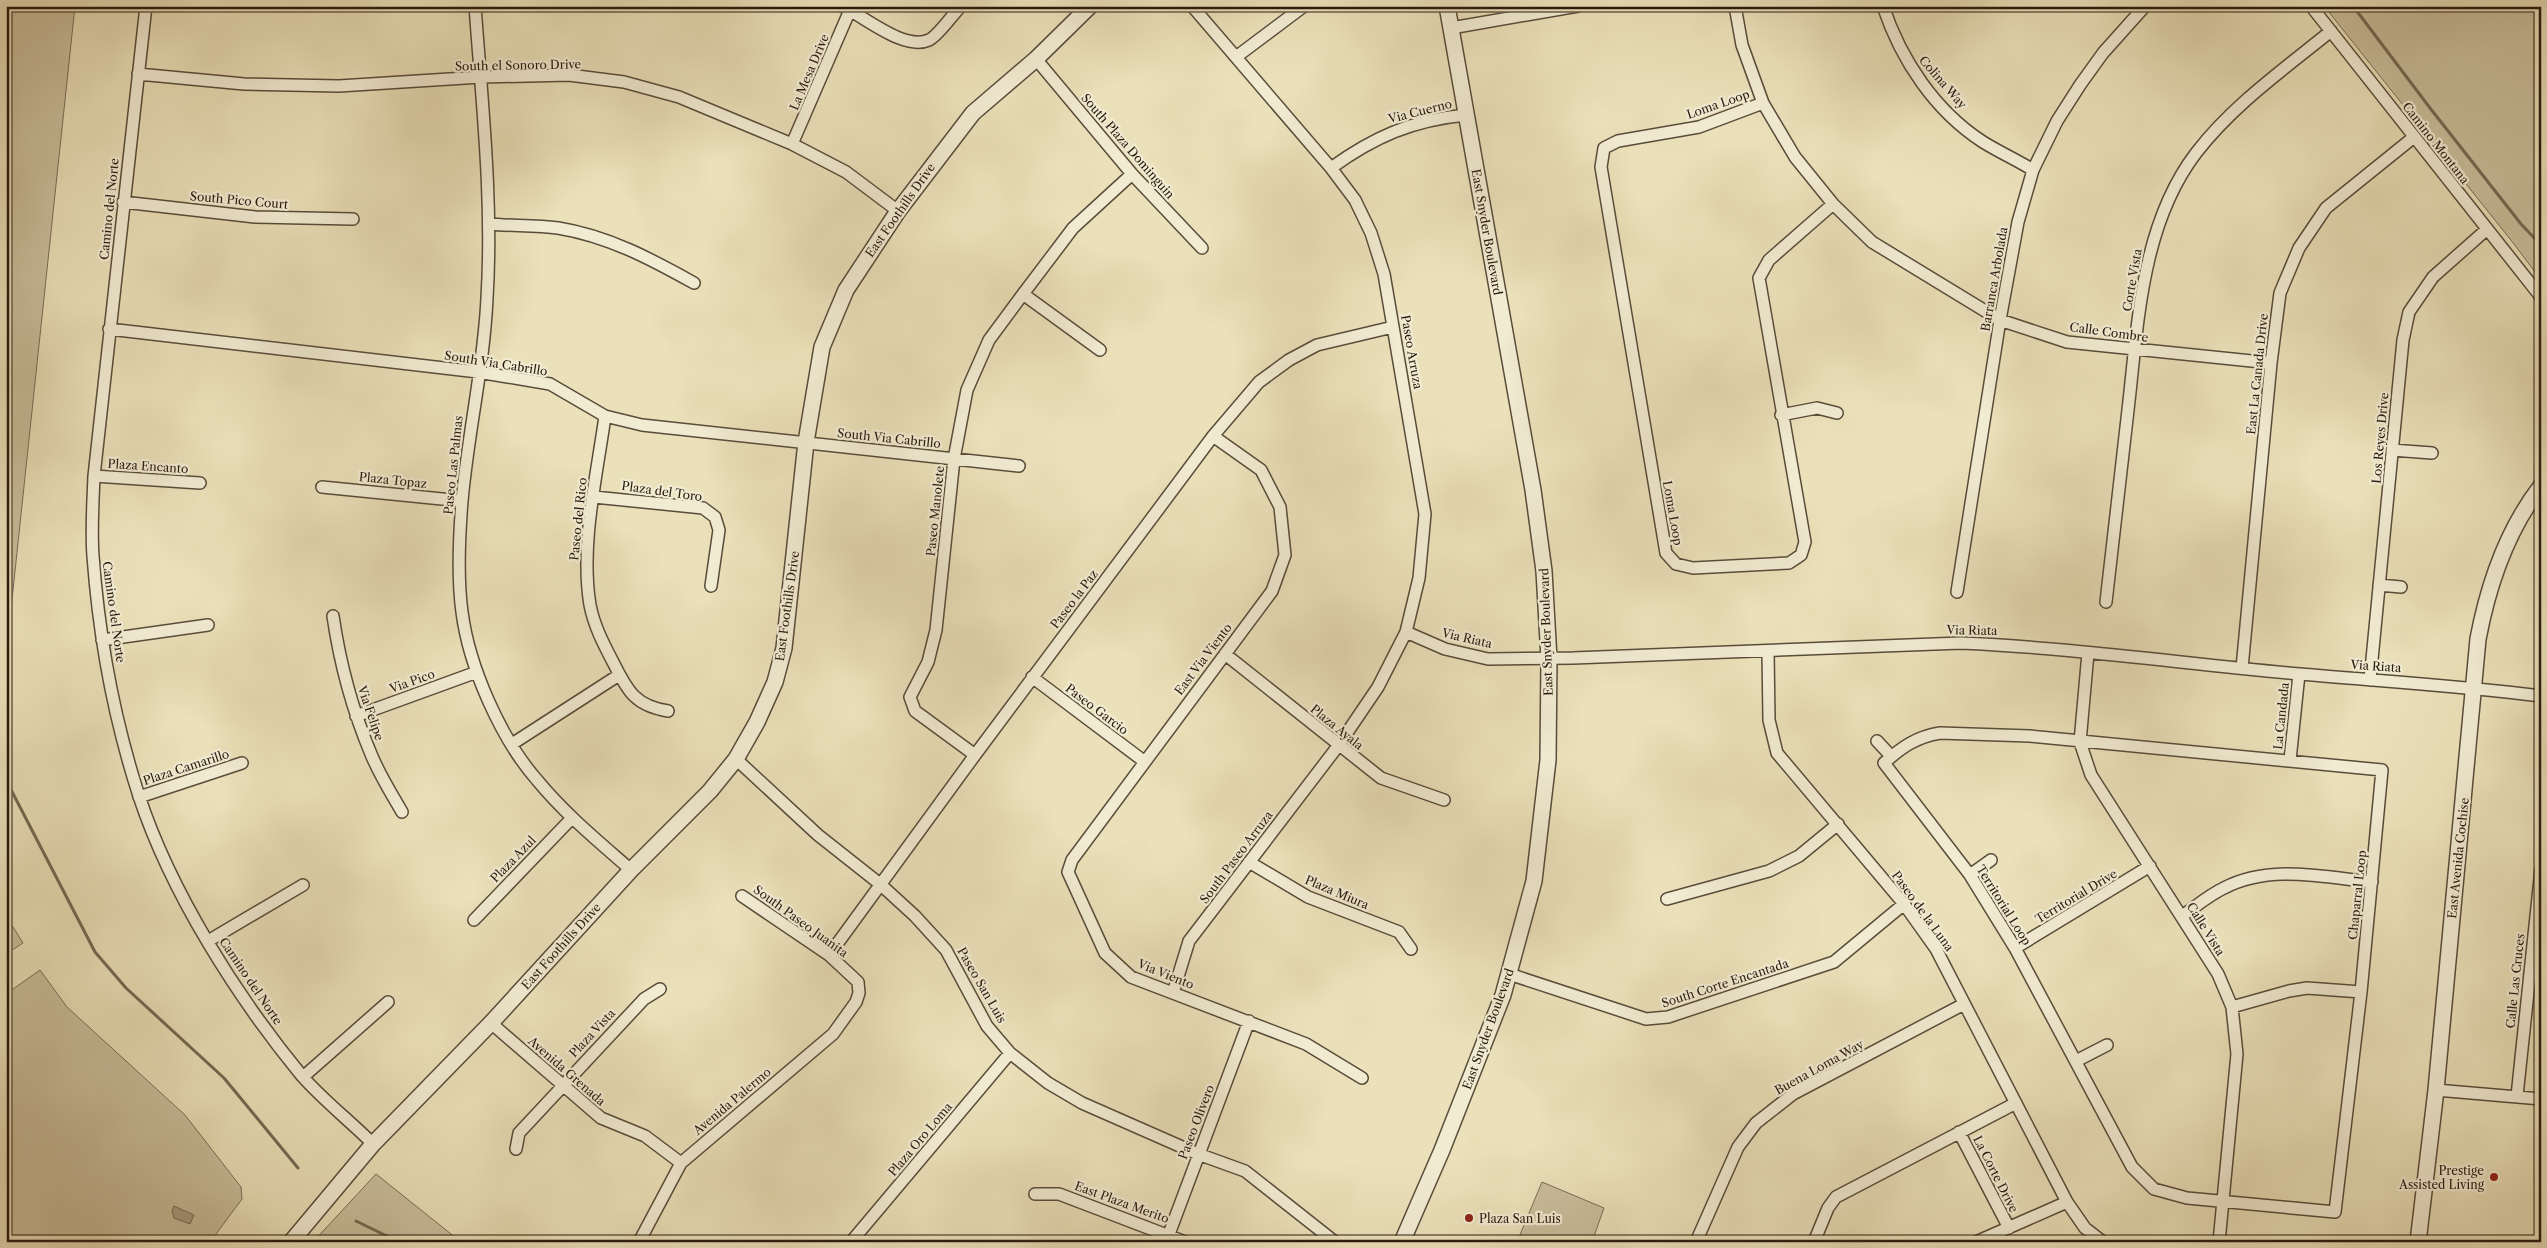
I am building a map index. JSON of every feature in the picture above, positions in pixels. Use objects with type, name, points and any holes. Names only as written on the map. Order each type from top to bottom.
[{"type":"street","name":"Camino del Norte","points":[[146,6],[94,476],[93,554],[102,640],[115,707],[140,797],[169,868],[208,941],[249,1006],[303,1077],[373,1144]]},
{"type":"street","name":"Paseo Las Palmas","points":[[476,6],[489,224],[487,300],[462,500],[458,563],[462,614],[477,672],[512,744],[535,779],[572,818],[631,870]]},
{"type":"street","points":[[846,8],[902,40],[916,43],[931,39],[961,6]]},
{"type":"street","name":"East Foothills Drive","points":[[292,1242],[373,1144],[491,1023],[631,870],[710,791],[736,759],[757,722],[772,690],[784,648],[806,442],[822,347],[846,290],[898,211],[972,113],[1036,59],[1090,6]]},
{"type":"street","name":"Paseo Arruza","points":[[1192,6],[1331,168],[1354,200],[1371,233],[1384,274],[1425,514],[1419,578],[1406,632],[1378,687],[1338,746]]},
{"type":"street","points":[[1236,57],[1304,6]]},
{"type":"street","name":"East Snyder Boulevard","points":[[1402,1242],[1442,1150],[1509,974],[1534,881],[1548,760],[1549,659],[1544,571],[1533,490],[1447,6]]},
{"type":"street","points":[[1451,28],[1578,6]]},
{"type":"street","name":"Calle Combre","points":[[1735,6],[1742,45],[1763,103],[1795,157],[1833,204],[1872,242],[2000,320],[2066,342],[2271,363]]},
{"type":"street","name":"Colina Way","points":[[1883,6],[1892,33],[1912,70],[1947,111],[1982,141],[2034,170]]},
{"type":"street","name":"Barranca Arbolada","points":[[1957,592],[2000,320],[2018,222],[2034,170],[2057,121],[2080,85],[2103,53],[2145,6]]},
{"type":"street","name":"Camino Montana","points":[[2311,6],[2486,230],[2541,297]]},
{"type":"street","name":"La Mesa Drive","points":[[792,144],[846,8]]},
{"type":"street","name":"Corte Vista","points":[[2106,602],[2135,350],[2149,254],[2168,202],[2195,154],[2233,111],[2330,31]]},
{"type":"street","name":"South Plaza Dominguin","points":[[1036,59],[1132,174],[1202,248]]},
{"type":"street","name":"South el Sonoro Drive","points":[[138,74],[244,84],[339,86],[480,77],[569,75],[624,82],[679,97],[792,144],[846,172],[898,211]]},
{"type":"street","name":"Loma Loop","points":[[1763,103],[1699,127],[1618,141],[1604,148],[1601,167],[1666,553],[1676,564],[1693,568],[1789,563],[1801,555],[1805,542],[1758,278],[1769,260],[1833,204]]},
{"type":"street","name":"Via Cuerno","points":[[1331,168],[1363,145],[1396,130],[1445,117],[1466,115]]},
{"type":"street","name":"East La Canada Drive","points":[[2242,668],[2271,363],[2280,293],[2299,248],[2326,208],[2414,136]]},
{"type":"street","name":"Paseo Manolete","points":[[975,755],[915,711],[910,697],[928,662],[936,630],[954,459],[967,390],[989,340],[1073,228],[1132,174]]},
{"type":"street","name":"South Pico Court","points":[[123,202],[255,217],[353,220]]},
{"type":"street","points":[[489,224],[558,228],[600,238],[639,253],[694,283]]},
{"type":"street","name":"Los Reyes Drive","points":[[2370,680],[2403,340],[2409,312],[2433,277],[2486,230]]},
{"type":"street","points":[[1023,294],[1100,350]]},
{"type":"street","name":"Paseo la Paz","points":[[829,955],[1032,677],[1213,436],[1259,382],[1289,360],[1317,346],[1393,327]]},
{"type":"street","name":"South Via Cabrillo","points":[[109,329],[478,372],[550,384],[605,416],[642,425],[1019,466]]},
{"type":"street","points":[[1781,415],[1817,408],[1837,413]]},
{"type":"street","name":"Paseo del Rico","points":[[605,416],[587,562],[590,605],[600,638],[631,694],[650,708],[668,711]]},
{"type":"street","name":"East Via Viento","points":[[1080,901],[1068,872],[1072,860],[1272,591],[1285,555],[1280,507],[1261,470],[1213,436]]},
{"type":"street","points":[[2392,450],[2432,454]]},
{"type":"street","name":"Plaza Encanto","points":[[94,476],[200,483]]},
{"type":"street","name":"Plaza Topaz","points":[[322,487],[462,500]]},
{"type":"street","name":"East Avenida Cochise","points":[[2418,1242],[2436,1090],[2475,688],[2478,639],[2486,599],[2516,527],[2540,490]]},
{"type":"street","name":"Plaza del Toro","points":[[594,497],[703,508],[715,517],[719,530],[711,586]]},
{"type":"street","points":[[2380,585],[2401,587]]},
{"type":"street","name":"Via Felipe","points":[[333,616],[341,666],[356,716],[371,756],[402,812]]},
{"type":"street","points":[[102,640],[208,625]]},
{"type":"street","name":"Via Riata","points":[[1406,632],[1445,650],[1488,658],[1549,659],[1961,643],[2018,645],[2299,674],[2475,688],[2541,696]]},
{"type":"street","name":"Paseo de la Luna","points":[[1768,651],[1769,720],[1777,753],[1904,904],[1936,949],[2067,1202],[2085,1228],[2104,1242]]},
{"type":"street","name":"Calle Vista","points":[[2088,653],[2080,742],[2091,775],[2218,974],[2232,1007],[2237,1054],[2219,1242]]},
{"type":"street","name":"Plaza Ayala","points":[[1225,654],[1338,746],[1381,778],[1444,800]]},
{"type":"street","name":"Via Pico","points":[[356,716],[477,672]]},
{"type":"street","name":"La Candada","points":[[2290,760],[2299,674]]},
{"type":"street","points":[[512,744],[619,675]]},
{"type":"street","name":"Paseo Garcio","points":[[1032,677],[1145,762]]},
{"type":"street","points":[[1876,741],[1891,756],[1906,743],[1925,735],[1940,733],[1986,734],[2080,742]]},
{"type":"street","name":"Chaparral Loop","points":[[2080,742],[2382,770],[2361,992],[2335,1212],[2223,1202]]},
{"type":"street","name":"South Paseo Arruza","points":[[1173,993],[1189,941],[1338,746]]},
{"type":"street","name":"Territorial Loop","points":[[1891,756],[1884,763],[1970,875],[2015,948],[2132,1167],[2154,1189],[2187,1198],[2223,1202]]},
{"type":"street","name":"Paseo San Luis","points":[[736,759],[818,836],[880,884],[915,916],[946,950],[987,1026],[1010,1054],[1048,1083],[1082,1102],[1198,1154],[1245,1171],[1335,1242]]},
{"type":"street","name":"Plaza Camarillo","points":[[140,797],[242,763]]},
{"type":"street","name":"Plaza Azul","points":[[474,920],[572,818]]},
{"type":"street","points":[[1667,899],[1769,871],[1799,856],[1838,824]]},
{"type":"street","points":[[1970,875],[1991,860]]},
{"type":"street","name":"Plaza Miura","points":[[1249,862],[1308,897],[1399,932],[1411,950]]},
{"type":"street","name":"Territorial Drive","points":[[2015,948],[2150,866]]},
{"type":"street","name":"Calle Las Cruces","points":[[2517,1096],[2541,869]]},
{"type":"street","points":[[2182,916],[2222,888],[2260,875],[2292,874],[2372,882]]},
{"type":"street","points":[[208,941],[303,885]]},
{"type":"street","name":"South Paseo Juanita","points":[[742,896],[829,955],[858,982],[859,993]]},
{"type":"street","name":"Via Viento","points":[[1080,901],[1105,953],[1131,977],[1306,1044],[1362,1078]]},
{"type":"street","name":"South Corte Encantada","points":[[1509,974],[1646,1019],[1668,1017],[1834,962],[1904,904]]},
{"type":"street","points":[[2232,1007],[2289,991],[2307,988],[2361,992]]},
{"type":"street","name":"Plaza Vista","points":[[516,1150],[520,1133],[562,1086],[644,999],[660,989]]},
{"type":"street","name":"Avenida Palermo","points":[[639,1242],[681,1164],[723,1125],[833,1034],[856,1002],[859,993]]},
{"type":"street","points":[[303,1077],[388,1002]]},
{"type":"street","name":"Buena Loma Way","points":[[1696,1242],[1738,1147],[1756,1123],[1793,1094],[1964,1004]]},
{"type":"street","name":"Paseo Olivero","points":[[1169,1234],[1249,1021]]},
{"type":"street","name":"Avenida Grenada","points":[[491,1023],[601,1118],[645,1136],[681,1164]]},
{"type":"street","points":[[2076,1061],[2107,1045]]},
{"type":"street","name":"Plaza Oro Loma","points":[[851,1242],[1010,1054]]},
{"type":"street","points":[[2436,1090],[2541,1099]]},
{"type":"street","points":[[1814,1242],[1828,1208],[1836,1197],[1856,1184],[2016,1103]]},
{"type":"street","name":"La Corte Drive","points":[[1959,1132],[2009,1228]]},
{"type":"street","name":"East Plaza Merito","points":[[1035,1194],[1059,1194],[1186,1242]]},
{"type":"street","points":[[1976,1242],[2067,1202]]},
{"type":"shaded area","points":[[6,6],[75,6],[6,656]]},
{"type":"shaded area","points":[[2324,6],[2541,6],[2541,280],[2514,244]]},
{"type":"shaded area","points":[[8,919],[23,943],[6,954],[6,921]]},
{"type":"shaded area","points":[[40,970],[67,1007],[185,1115],[241,1187],[242,1199],[216,1234],[213,1242],[6,1242],[6,994]]},
{"type":"shaded area","points":[[376,1174],[461,1242],[313,1242]]},
{"type":"shaded area","points":[[1542,1182],[1604,1208],[1592,1242],[1517,1242]]},
{"type":"shaded area","points":[[174,1206],[194,1215],[190,1224],[174,1218],[172,1211]]},
{"type":"waterway","points":[[2353,6],[2521,224],[2541,245]]},
{"type":"waterway","points":[[6,780],[95,952],[126,988],[224,1078],[298,1168]]},
{"type":"waterway","points":[[356,1221],[399,1242]]},
{"type":"place","name":"Prestige Assisted Living","points":[[2494,1177]]},
{"type":"place","name":"Plaza San Luis","points":[[1469,1218]]}]
